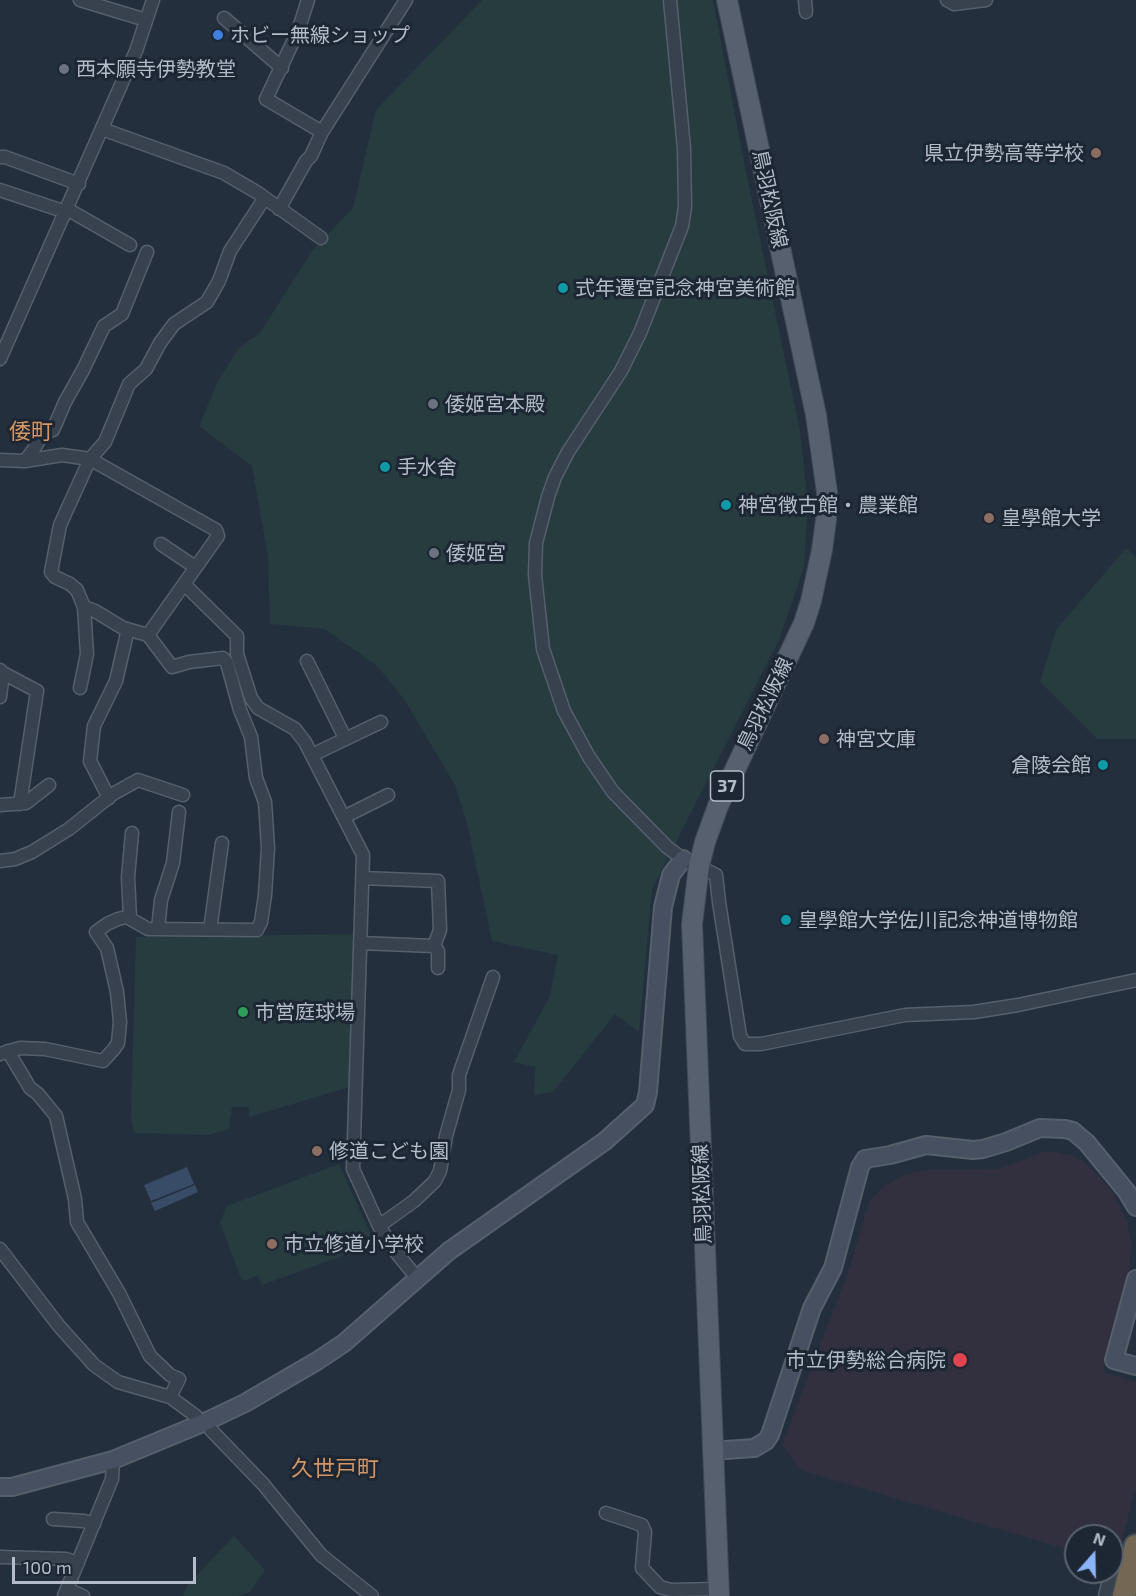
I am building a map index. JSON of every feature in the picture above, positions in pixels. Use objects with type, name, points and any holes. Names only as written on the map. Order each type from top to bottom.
[{"type":"highway","points":[[1124,1563],[1136,1546]]},
{"type":"main road","name":"鳥羽松阪線","points":[[719,1593],[693,975],[691,862],[705,842],[732,774],[804,623],[817,581],[826,520],[827,492],[816,415],[727,0]]},
{"type":"street","points":[[81,0],[146,20]]},
{"type":"street","points":[[0,359],[136,51],[153,0]]},
{"type":"street","points":[[308,0],[282,68],[266,99],[322,132]]},
{"type":"street","points":[[279,209],[306,160],[311,156],[322,132],[406,0]]},
{"type":"street","points":[[670,0],[684,148],[685,207],[681,226],[640,333],[621,370],[568,452],[555,477],[536,543],[535,574],[543,649],[564,711],[589,757],[614,792],[652,833],[691,862],[716,875],[718,902],[740,1036],[745,1044],[761,1044],[905,1015],[974,1012],[1018,1005],[1136,980]]},
{"type":"street","points":[[947,0],[954,4],[986,0]]},
{"type":"street","points":[[224,18],[282,68]]},
{"type":"street","points":[[102,129],[224,173],[321,238]]},
{"type":"street","points":[[0,157],[79,184]]},
{"type":"street","points":[[0,190],[66,211],[130,245]]},
{"type":"street","points":[[80,688],[87,654],[84,607],[77,590],[55,577],[51,572],[60,525],[90,459],[105,442],[129,384],[146,369],[160,343],[174,324],[207,302],[219,281],[230,251],[264,199]]},
{"type":"street","points":[[25,461],[43,433],[53,430],[104,326],[122,314],[147,252]]},
{"type":"street","points":[[0,460],[25,461],[62,455],[90,459],[216,530],[218,536],[148,635]]},
{"type":"street","points":[[161,544],[195,567]]},
{"type":"street","points":[[184,584],[237,636],[237,654],[246,686],[258,708],[295,729],[312,755],[363,855],[352,1158],[356,1177],[379,1226],[395,1251],[417,1278]]},
{"type":"street","points":[[84,607],[128,629],[148,635],[172,667],[189,662],[223,658],[227,663],[240,710],[251,737],[256,778],[265,802],[268,848],[265,895],[261,922],[257,930],[148,929],[130,918],[118,919],[96,932],[106,948],[117,992],[120,1022],[118,1043],[110,1055],[103,1061],[45,1049],[20,1048],[4,1053],[30,1088],[56,1116],[75,1199],[77,1222],[119,1293],[150,1356],[170,1375],[179,1379],[170,1398]]},
{"type":"street","points":[[109,798],[90,761],[94,726],[116,681],[128,629]]},
{"type":"street","points":[[307,662],[345,738]]},
{"type":"street","points":[[0,697],[2,672],[37,691],[20,804]]},
{"type":"street","points":[[312,755],[381,722]]},
{"type":"street","points":[[0,861],[15,859],[32,852],[138,780],[183,795]]},
{"type":"street","points":[[0,805],[27,803],[49,784]]},
{"type":"street","points":[[344,817],[388,795]]},
{"type":"street","points":[[158,929],[161,900],[173,863],[179,812]]},
{"type":"street","points":[[130,918],[128,877],[132,833]]},
{"type":"street","points":[[210,930],[222,843]]},
{"type":"street","points":[[0,1487],[12,1487],[112,1460],[245,1403],[317,1362],[345,1343],[450,1251],[604,1141],[645,1105],[648,1092],[663,907],[671,875],[691,862]]},
{"type":"street","points":[[362,878],[438,882],[440,930],[434,946]]},
{"type":"street","points":[[360,943],[434,946],[438,951],[438,968]]},
{"type":"street","points":[[379,1226],[414,1201],[435,1181],[440,1171],[446,1136],[459,1090],[459,1076],[493,977]]},
{"type":"street","points":[[712,1451],[754,1448],[771,1435],[812,1308],[833,1268],[860,1167],[865,1159],[926,1145],[983,1149],[1040,1128],[1065,1129],[1073,1131],[1087,1143],[1127,1192],[1136,1207]]},
{"type":"street","points":[[0,1249],[59,1326],[94,1365],[118,1382],[170,1398],[196,1416]]},
{"type":"street","points":[[1136,1280],[1114,1360],[1136,1366]]},
{"type":"street","points":[[211,1430],[263,1484],[321,1555],[372,1596]]},
{"type":"street","points":[[83,1596],[66,1592],[112,1479],[112,1460]]},
{"type":"street","points":[[606,1513],[642,1525],[645,1532],[642,1568],[660,1587],[671,1590],[719,1593]]},
{"type":"street","points":[[53,1519],[94,1524]]},
{"type":"street","points":[[0,1557],[66,1559],[78,1563]]},
{"type":"shaded area","name":"市立伊勢総合病院","points":[[1043,1152],[1056,1152],[1083,1161],[1114,1195],[1126,1220],[1132,1245],[1128,1276],[1103,1372],[1136,1382],[1136,1487],[1124,1531],[1124,1524],[1064,1524],[1064,1548],[801,1470],[782,1445],[850,1267],[869,1202],[882,1188],[902,1175],[929,1170],[999,1169]]},
{"type":"green space","points":[[482,0],[713,0],[800,431],[808,504],[804,567],[780,638],[652,889],[639,1032],[615,1014],[553,1092],[534,1095],[535,1067],[514,1062],[550,996],[558,955],[492,941],[467,823],[455,785],[404,699],[378,667],[325,629],[270,624],[268,557],[252,466],[199,426],[218,381],[238,349],[260,333],[312,251],[353,208],[376,110]]},
{"type":"green space","points":[[1126,548],[1136,557],[1136,739],[1097,739],[1040,682],[1056,630]]},
{"type":"green space","name":"市営庭球場","points":[[355,934],[350,1087],[249,1117],[249,1107],[232,1107],[229,1129],[209,1135],[134,1133],[131,1115],[136,937]]},
{"type":"green space","points":[[339,1164],[375,1244],[262,1285],[258,1276],[242,1281],[220,1222],[227,1206]]},
{"type":"green space","points":[[234,1536],[265,1570],[250,1592],[238,1596],[182,1596],[189,1583]]},
{"type":"water","points":[[187,1167],[194,1184],[151,1201],[144,1185]]},
{"type":"water","points":[[195,1185],[198,1192],[155,1211],[151,1203]]},
{"type":"place","name":"ホビー無線ショップ","points":[[218,35]]},
{"type":"place","name":"西本願寺伊勢教堂","points":[[64,69]]},
{"type":"place","name":"県立伊勢高等学校","points":[[1096,153]]},
{"type":"place","name":"式年遷宮記念神宮美術館","points":[[563,288]]},
{"type":"place","name":"倭姬宮本殿","points":[[433,404]]},
{"type":"place","name":"手水舍","points":[[385,467]]},
{"type":"place","name":"神宮徴古館・農業館","points":[[726,505]]},
{"type":"place","name":"皇學館大学","points":[[989,518]]},
{"type":"place","name":"倭姬宮","points":[[434,553]]},
{"type":"place","name":"神宮文庫","points":[[824,739]]},
{"type":"place","name":"倉陵会館","points":[[1103,765]]},
{"type":"place","name":"皇學館大学佐川記念神道博物館","points":[[786,920]]},
{"type":"place","name":"市営庭球場","points":[[243,1012]]},
{"type":"place","name":"修道こども園","points":[[317,1151]]},
{"type":"place","name":"市立修道小学校","points":[[272,1244]]},
{"type":"place","name":"市立伊勢総合病院","points":[[960,1360]]},
{"type":"district","name":"倭町","points":[[31,432]]},
{"type":"district","name":"久世戸町","points":[[335,1469]]}]
